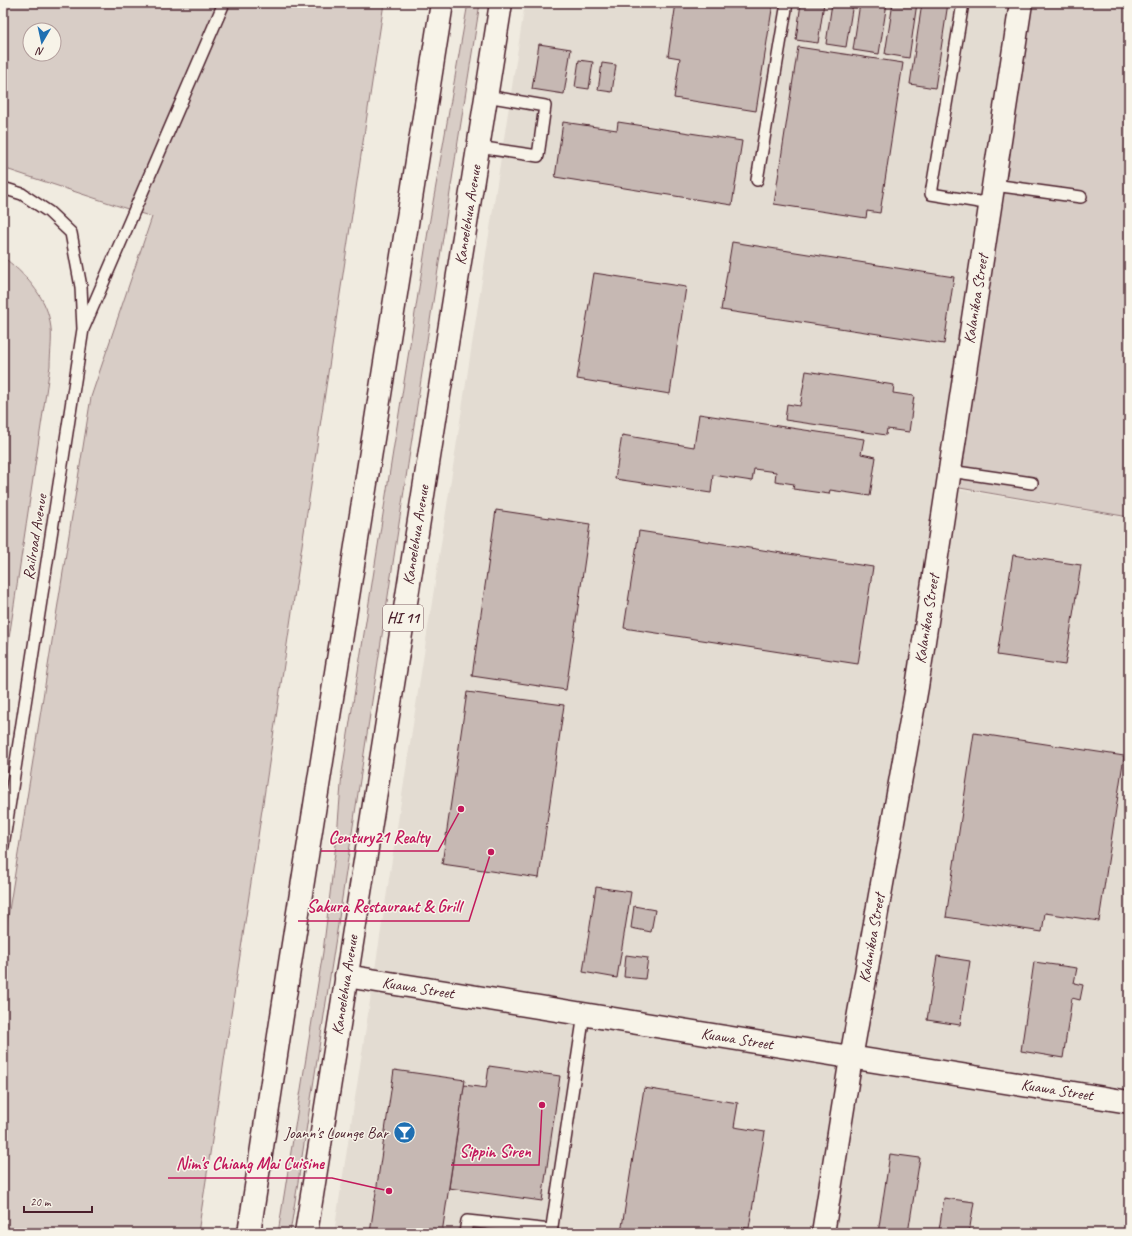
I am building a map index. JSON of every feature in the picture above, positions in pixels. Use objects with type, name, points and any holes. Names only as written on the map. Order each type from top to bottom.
[{"type":"main road","points":[[249,1233],[291,955],[442,3]]},
{"type":"main road","name":"Kanoelehua Avenue","points":[[306,1233],[501,3]]},
{"type":"main road","name":"Kalanikoa Street","points":[[823,1233],[851,1058],[917,687],[1021,3]]},
{"type":"main road","name":"Kuawa Street","points":[[346,976],[1129,1102]]},
{"type":"lane","points":[[83,329],[224,3]]},
{"type":"lane","points":[[757,180],[787,3]]},
{"type":"lane","points":[[963,3],[931,194],[1081,197]]},
{"type":"lane","points":[[478,147],[538,156],[545,106],[486,96]]},
{"type":"lane","name":"Railroad Avenue","points":[[3,188],[22,194],[49,212],[71,233],[81,287],[83,329],[3,846]]},
{"type":"lane","points":[[950,471],[1032,483]]},
{"type":"lane","points":[[465,1233],[467,1221],[551,1232],[584,1014]]},
{"type":"shaded area","points":[[3,3],[384,3],[198,1233],[3,1233],[3,948],[91,397],[152,217],[3,168]]},
{"type":"shaded area","points":[[468,3],[480,3],[314,1079],[290,1233],[278,1233],[323,952],[337,836],[342,772],[429,225]]},
{"type":"shaded area","points":[[525,3],[1013,3],[943,487],[1129,518],[1129,1233],[334,1233]]},
{"type":"shaded area","points":[[1032,3],[1129,3],[1129,517],[954,487]]},
{"type":"shaded area","points":[[3,257],[26,277],[39,294],[48,312],[51,327],[51,338],[50,366],[3,678]]},
{"type":"building","points":[[676,3],[773,3],[756,111],[674,98],[680,58],[668,56]]},
{"type":"building","points":[[801,3],[824,3],[818,43],[796,40]]},
{"type":"building","points":[[832,3],[853,3],[846,47],[826,44]]},
{"type":"building","points":[[860,3],[887,3],[879,54],[853,50]]},
{"type":"building","points":[[893,3],[917,3],[909,58],[885,54]]},
{"type":"building","points":[[922,3],[948,3],[935,88],[910,84]]},
{"type":"building","points":[[539,44],[571,49],[564,94],[532,89]]},
{"type":"building","points":[[798,47],[903,63],[880,213],[867,211],[866,218],[774,204]]},
{"type":"building","points":[[579,60],[593,62],[589,89],[575,87]]},
{"type":"building","points":[[602,63],[616,65],[612,92],[598,90]]},
{"type":"building","points":[[563,122],[617,130],[618,122],[742,141],[732,205],[555,177]]},
{"type":"building","points":[[732,242],[954,277],[944,344],[721,310]]},
{"type":"building","points":[[594,273],[686,287],[670,394],[577,379]]},
{"type":"building","points":[[806,371],[894,385],[893,393],[914,396],[909,432],[887,429],[886,435],[785,420],[787,404],[800,406]]},
{"type":"building","points":[[699,414],[864,439],[861,454],[876,457],[870,496],[830,490],[829,494],[793,489],[794,484],[775,481],[776,472],[754,469],[752,481],[713,475],[711,493],[615,479],[622,435],[694,447]]},
{"type":"building","points":[[496,510],[590,524],[566,690],[472,676]]},
{"type":"building","points":[[639,531],[873,567],[858,664],[624,628]]},
{"type":"building","points":[[1013,555],[1081,565],[1065,665],[997,655]]},
{"type":"building","points":[[467,692],[564,705],[539,878],[442,864]]},
{"type":"building","points":[[974,733],[1124,756],[1099,921],[1045,913],[1042,932],[946,917]]},
{"type":"building","points":[[596,887],[631,892],[617,978],[583,972]]},
{"type":"building","points":[[634,906],[655,910],[651,932],[631,928]]},
{"type":"building","points":[[626,955],[648,958],[645,979],[624,977]]},
{"type":"building","points":[[937,956],[970,961],[960,1025],[927,1020]]},
{"type":"building","points":[[1034,962],[1077,968],[1074,983],[1083,985],[1080,1000],[1072,998],[1063,1058],[1021,1051]]},
{"type":"building","points":[[489,1066],[560,1076],[542,1201],[449,1188],[464,1085],[486,1088]]},
{"type":"building","points":[[394,1070],[465,1080],[442,1233],[370,1233]]},
{"type":"building","points":[[644,1088],[738,1103],[734,1127],[765,1132],[749,1228],[742,1227],[741,1233],[621,1233]]},
{"type":"building","points":[[890,1154],[920,1158],[908,1233],[878,1233]]},
{"type":"building","points":[[944,1198],[974,1202],[969,1233],[939,1230]]},
{"type":"place","name":"Century21 Realty","points":[[461,809]]},
{"type":"place","name":"Sakura Restaurant & Grill","points":[[491,852]]},
{"type":"place","name":"Sippin Siren","points":[[542,1105]]},
{"type":"place","name":"Joann's Lounge Bar","points":[[404,1133]]},
{"type":"place","name":"Nim's Chiang Mai Cuisine","points":[[389,1191]]}]
